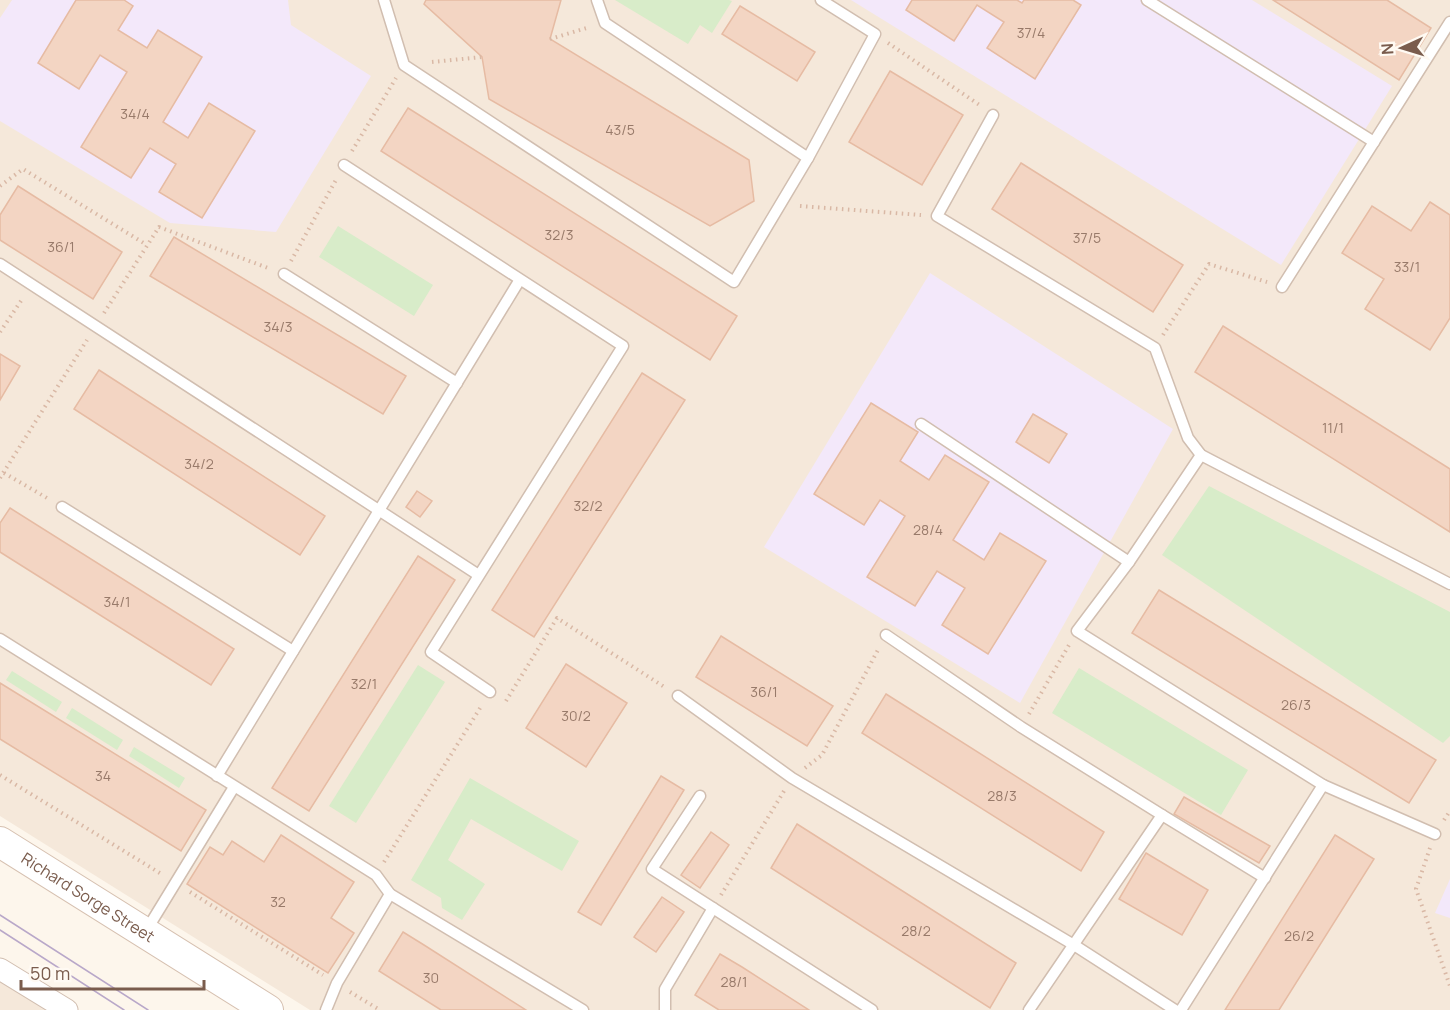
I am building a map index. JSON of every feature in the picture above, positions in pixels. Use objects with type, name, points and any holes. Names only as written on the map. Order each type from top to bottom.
[{"type":"main road","name":"Richard Sorge Street","points":[[0,842],[268,1010]]},
{"type":"street","points":[[0,969],[67,1010]]},
{"type":"lane","points":[[384,0],[404,65],[734,282],[808,158],[875,34],[820,0]]},
{"type":"lane","points":[[597,0],[605,22],[808,158]]},
{"type":"lane","points":[[1147,0],[1374,142]]},
{"type":"lane","points":[[1282,287],[1450,22]]},
{"type":"lane","points":[[993,115],[937,216],[1155,348],[1188,438],[1202,455],[1450,584]]},
{"type":"lane","points":[[344,165],[519,281],[623,346],[477,574],[430,652],[490,692]]},
{"type":"lane","points":[[0,264],[477,574]]},
{"type":"lane","points":[[284,274],[457,383]]},
{"type":"lane","points":[[217,776],[519,281]]},
{"type":"lane","points":[[921,424],[1129,562]]},
{"type":"lane","points":[[1202,455],[1129,562],[1077,632],[1323,785],[1435,834]]},
{"type":"lane","points":[[62,507],[293,651]]},
{"type":"lane","points":[[886,635],[1021,728],[1264,878]]},
{"type":"lane","points":[[0,639],[376,875],[390,894],[583,1010]]},
{"type":"lane","points":[[678,696],[792,778],[1074,945],[1175,1010]]},
{"type":"lane","points":[[1181,1010],[1323,785]]},
{"type":"lane","points":[[144,934],[234,787]]},
{"type":"lane","points":[[700,796],[652,869],[872,1010]]},
{"type":"lane","points":[[1029,1010],[1162,815]]},
{"type":"lane","points":[[326,1010],[337,983],[390,894]]},
{"type":"lane","points":[[665,1010],[665,989],[713,909]]},
{"type":"path","points":[[550,39],[605,22]]},
{"type":"path","points":[[875,34],[993,115]]},
{"type":"path","points":[[0,478],[159,227],[284,274],[344,165],[404,65],[482,57]]},
{"type":"path","points":[[0,186],[23,169],[147,245]]},
{"type":"path","points":[[781,204],[937,216]]},
{"type":"path","points":[[1155,348],[1209,264],[1282,287]]},
{"type":"path","points":[[0,332],[32,285]]},
{"type":"path","points":[[4,473],[62,507]]},
{"type":"path","points":[[376,875],[490,692],[507,701],[557,618],[678,696]]},
{"type":"path","points":[[1021,728],[1077,632]]},
{"type":"path","points":[[1435,834],[1416,889],[1450,986]]},
{"type":"shaded area","points":[[0,0],[1450,0],[1450,1010],[310,1010],[0,816]]},
{"type":"shaded area","points":[[12,0],[288,0],[291,25],[371,76],[276,232],[170,223],[0,121],[0,18]]},
{"type":"shaded area","points":[[851,0],[1252,0],[1392,86],[1281,265]]},
{"type":"shaded area","points":[[930,273],[1173,429],[1020,703],[764,547]]},
{"type":"shaded area","points":[[1450,879],[1450,918],[1435,913]]},
{"type":"shaded area","points":[[0,980],[50,1010],[0,1010]]},
{"type":"green space","points":[[615,0],[732,1],[712,33],[700,25],[688,44]]},
{"type":"green space","points":[[338,226],[433,285],[414,316],[319,257]]},
{"type":"green space","points":[[1209,486],[1450,612],[1450,736],[1443,743],[1162,555]]},
{"type":"green space","points":[[418,665],[445,682],[356,823],[329,806]]},
{"type":"green space","points":[[1079,668],[1248,770],[1221,815],[1052,713]]},
{"type":"green space","points":[[12,671],[62,702],[56,712],[6,680]]},
{"type":"green space","points":[[72,708],[123,740],[117,750],[66,718]]},
{"type":"green space","points":[[134,747],[185,778],[179,788],[129,756]]},
{"type":"green space","points":[[470,778],[579,841],[562,871],[471,819],[448,860],[485,884],[462,920],[442,908],[441,898],[411,880]]},
{"type":"building","points":[[76,0],[124,0],[133,6],[118,30],[147,48],[158,30],[202,57],[163,122],[188,138],[209,103],[255,131],[202,218],[159,192],[176,164],[150,148],[131,178],[81,147],[127,72],[100,55],[79,89],[38,63]]},
{"type":"building","points":[[426,0],[561,0],[550,39],[749,160],[754,201],[710,226],[489,99],[482,57],[424,4]]},
{"type":"building","points":[[912,0],[1017,0],[1022,3],[1024,0],[1073,0],[1081,5],[1035,79],[987,48],[1004,22],[977,5],[954,41],[906,10]]},
{"type":"building","points":[[1273,0],[1387,0],[1431,28],[1399,80]]},
{"type":"building","points":[[740,6],[815,52],[797,81],[722,34]]},
{"type":"building","points":[[890,71],[963,115],[922,185],[849,142]]},
{"type":"building","points":[[408,108],[737,316],[710,360],[381,151]]},
{"type":"building","points":[[1021,163],[1183,265],[1153,312],[992,209]]},
{"type":"building","points":[[18,186],[122,252],[93,299],[0,240],[0,215]]},
{"type":"building","points":[[1430,202],[1450,215],[1450,318],[1430,350],[1365,309],[1384,279],[1342,253],[1372,206],[1411,231]]},
{"type":"building","points":[[174,237],[406,376],[383,414],[150,276]]},
{"type":"building","points":[[1223,326],[1450,469],[1450,532],[1195,372]]},
{"type":"building","points":[[0,354],[20,366],[0,400]]},
{"type":"building","points":[[99,370],[325,516],[300,555],[74,409]]},
{"type":"building","points":[[642,373],[685,400],[534,637],[492,610]]},
{"type":"building","points":[[871,403],[918,432],[900,461],[929,480],[945,455],[989,482],[953,540],[984,560],[1000,533],[1046,561],[988,654],[942,625],[965,588],[937,571],[915,606],[867,577],[905,516],[880,500],[864,525],[814,494]]},
{"type":"building","points":[[1033,414],[1067,434],[1049,463],[1016,442]]},
{"type":"building","points":[[417,491],[432,501],[420,517],[406,507]]},
{"type":"building","points":[[10,508],[234,649],[211,685],[0,552],[0,523]]},
{"type":"building","points":[[418,556],[455,580],[309,811],[272,788]]},
{"type":"building","points":[[1159,590],[1436,760],[1409,803],[1132,633]]},
{"type":"building","points":[[721,636],[833,706],[807,746],[696,677]]},
{"type":"building","points":[[566,664],[627,703],[586,767],[526,728]]},
{"type":"building","points":[[0,683],[206,810],[181,851],[0,739]]},
{"type":"building","points":[[886,694],[1104,832],[1081,871],[862,733]]},
{"type":"building","points":[[661,776],[684,790],[601,925],[578,912]]},
{"type":"building","points":[[1184,797],[1270,846],[1259,863],[1174,814]]},
{"type":"building","points":[[797,824],[1016,963],[990,1008],[771,868]]},
{"type":"building","points":[[711,832],[729,845],[700,888],[681,875]]},
{"type":"building","points":[[281,835],[354,882],[331,918],[354,933],[328,973],[187,884],[210,847],[223,855],[232,841],[264,862]]},
{"type":"building","points":[[1335,835],[1374,859],[1279,1010],[1225,1010]]},
{"type":"building","points":[[1146,853],[1208,890],[1182,935],[1119,899]]},
{"type":"building","points":[[662,897],[684,912],[656,952],[634,937]]},
{"type":"building","points":[[403,932],[526,1010],[441,1010],[379,971]]},
{"type":"building","points":[[720,954],[809,1010],[719,1010],[695,995]]},
{"type":"tram line","points":[[0,915],[148,1010]]},
{"type":"tram line","points":[[0,930],[124,1010]]}]
